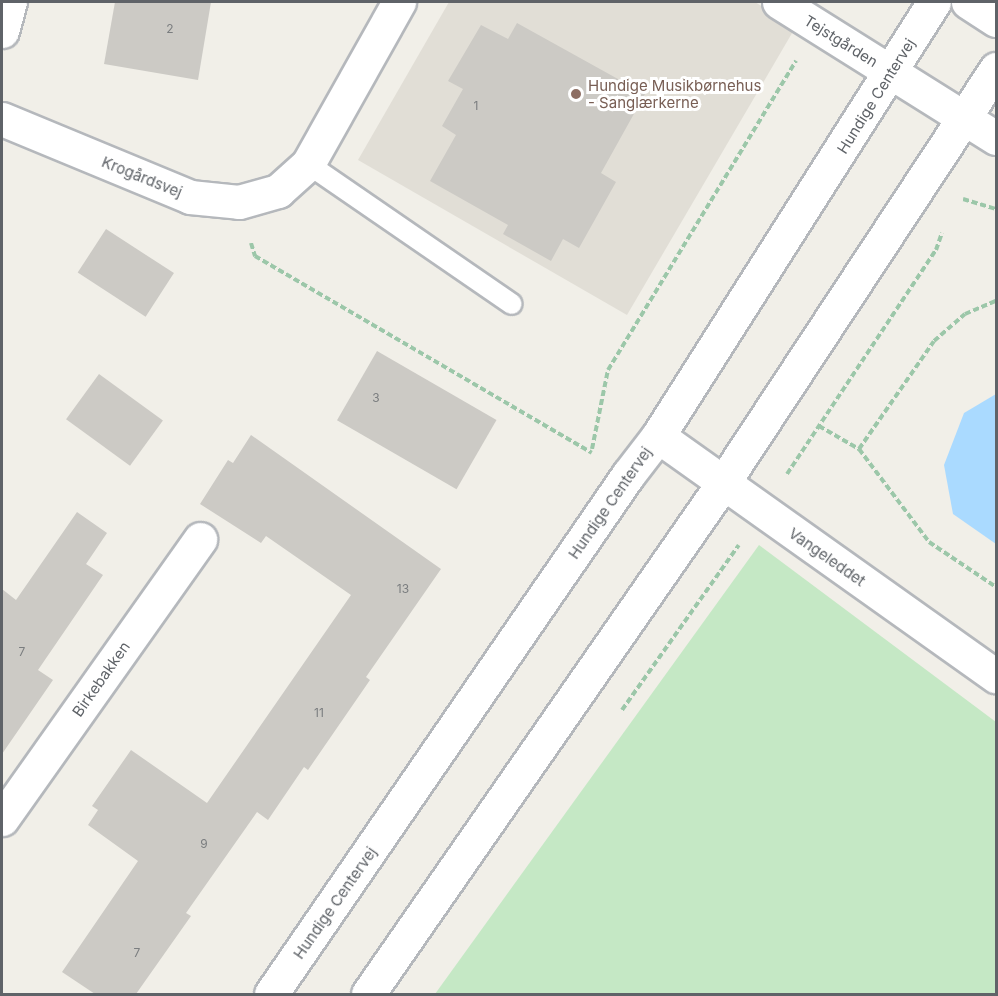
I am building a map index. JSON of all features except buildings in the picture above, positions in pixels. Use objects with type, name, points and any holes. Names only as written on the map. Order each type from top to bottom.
[{"type":"street","points":[[2,31],[10,2]]},
{"type":"street","name":"Krogårdsvej","points":[[2,119],[190,197],[239,202],[278,190],[308,164],[399,2]]},
{"type":"street","name":"Tejstgården","points":[[779,2],[892,72],[963,121],[996,138]]},
{"type":"street","name":"Hundige Centervej","points":[[271,994],[628,475],[658,436],[892,72],[934,2]]},
{"type":"street","points":[[968,2],[996,20]]},
{"type":"street","points":[[368,994],[723,483],[996,69]]},
{"type":"street","name":"Vangeleddet","points":[[658,436],[996,676]]},
{"type":"street","name":"Birkebakken","points":[[2,819],[200,539]]},
{"type":"lane","points":[[308,164],[512,303]]},
{"type":"path","points":[[588,463],[608,370],[817,27]]},
{"type":"path","points":[[239,202],[255,256],[628,475]]},
{"type":"path","points":[[859,449],[934,341],[965,314],[996,301]]},
{"type":"path","points":[[819,426],[859,449],[929,542],[996,587]]},
{"type":"shaded area","name":"Hundige Musikbørnehus - Sanglærkerne","points":[[449,2],[755,2],[795,28],[627,315],[358,160]]},
{"type":"green space","points":[[759,545],[996,722],[996,994],[435,994]]},
{"type":"water","points":[[996,394],[996,544],[953,514],[944,465],[964,413]]},
{"type":"place","name":"Hundige Musikbørnehus - Sanglærkerne","points":[[576,94]]}]
